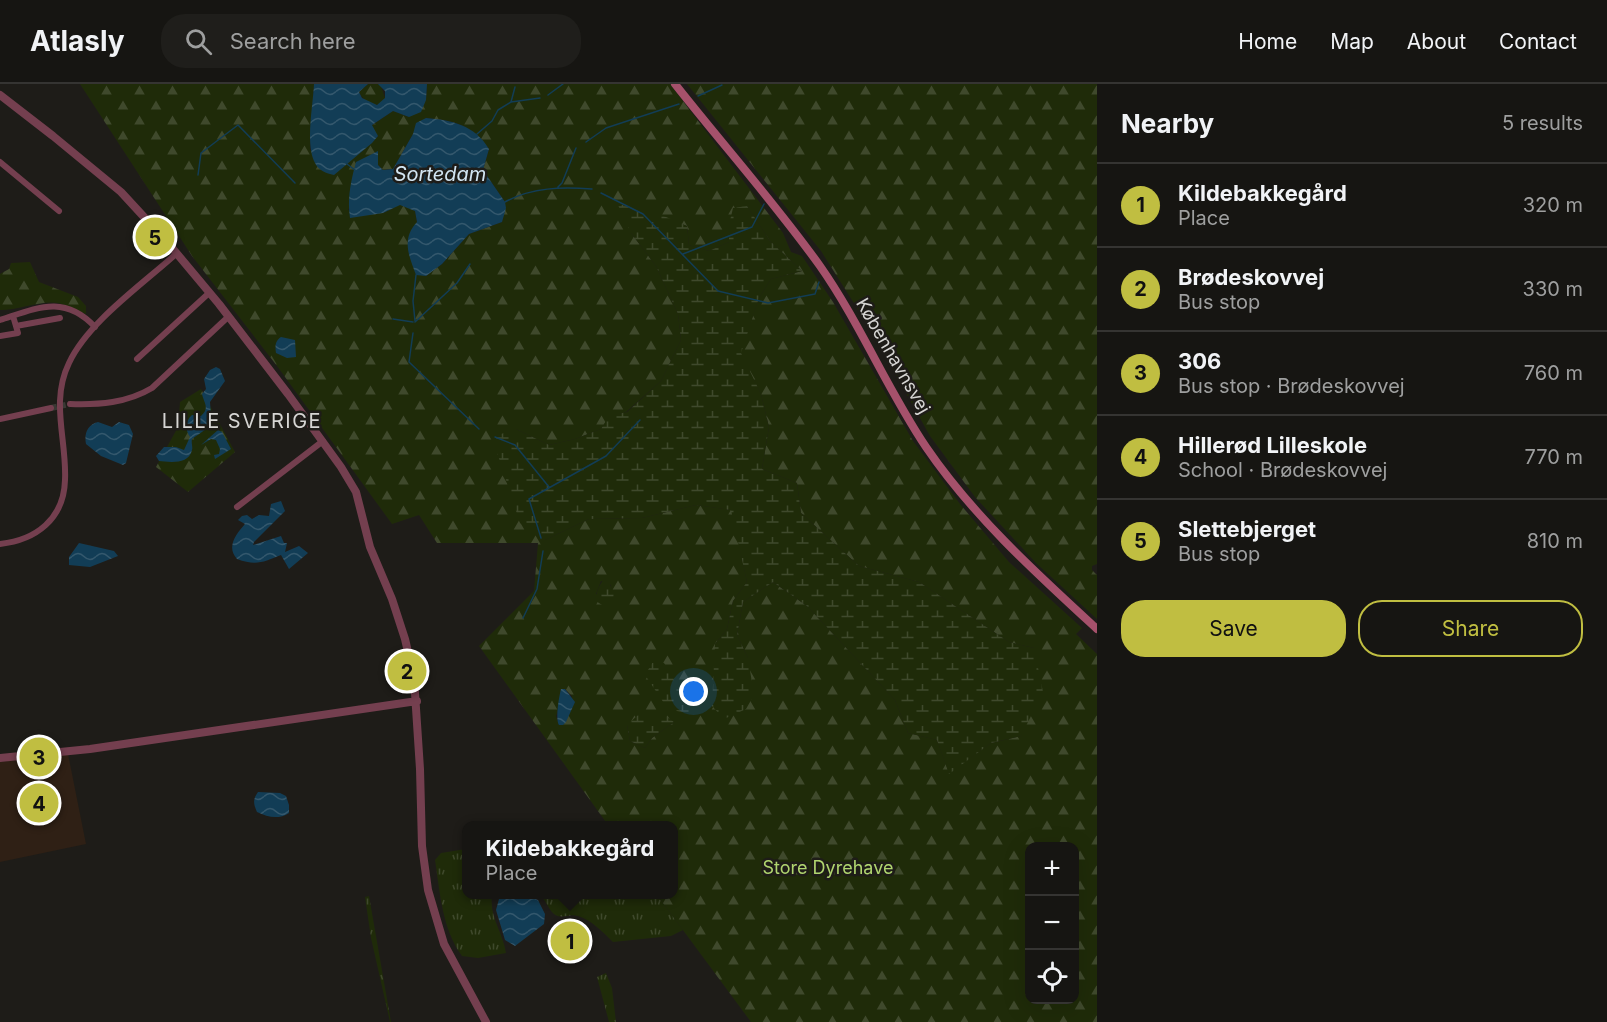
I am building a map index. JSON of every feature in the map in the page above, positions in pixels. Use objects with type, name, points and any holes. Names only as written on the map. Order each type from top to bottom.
[{"type":"main road","name":"Københavnsvej","points":[[675,84],[820,266],[869,345],[919,435],[947,476],[978,513],[1018,554],[1097,629]]},
{"type":"street","points":[[0,95],[122,192],[177,253],[228,316],[350,479],[358,499],[370,547],[386,582],[405,639],[414,678],[417,701],[422,846],[428,890],[444,944],[486,1022]]},
{"type":"street","points":[[0,162],[59,211]]},
{"type":"street","points":[[0,544],[31,537],[56,513],[63,496],[65,481],[59,413],[61,389],[73,355],[95,327],[177,253]]},
{"type":"street","points":[[137,359],[209,293]]},
{"type":"street","points":[[0,320],[43,307],[62,306],[79,312],[95,327]]},
{"type":"street","points":[[0,336],[18,333],[14,316]]},
{"type":"street","points":[[70,404],[91,405],[138,396],[152,388],[228,316]]},
{"type":"street","points":[[16,326],[60,318]]},
{"type":"street","points":[[0,419],[51,408]]},
{"type":"street","points":[[237,507],[323,441]]},
{"type":"street","points":[[0,758],[90,749],[417,701]]},
{"type":"shaded area","points":[[68,754],[86,844],[0,862],[0,762]]},
{"type":"green space","name":"Store Dyrehave","points":[[80,84],[314,84],[310,150],[369,145],[378,136],[371,126],[393,111],[409,117],[426,100],[427,84],[670,84],[783,233],[791,252],[802,256],[833,302],[913,441],[960,504],[1009,562],[1082,628],[1076,634],[1097,654],[1097,1022],[751,1022],[660,899],[678,899],[678,821],[605,821],[479,646],[534,591],[538,543],[437,543],[419,515],[392,524],[277,366],[192,256]],"holes":[[[426,118],[462,125],[475,134],[489,149],[483,170],[505,202],[502,222],[469,234],[442,264],[426,276],[415,211],[400,204],[383,213],[348,210],[378,152],[378,165],[383,170],[393,169],[413,134]],[[747,206],[770,241],[802,271],[771,279],[759,298],[740,353],[761,394],[769,427],[762,469],[797,483],[801,513],[859,566],[919,582],[1009,642],[1034,648],[1021,736],[991,743],[949,773],[937,740],[908,733],[895,700],[807,606],[773,582],[743,602],[737,635],[748,658],[715,644],[727,629],[733,601],[747,582],[732,510],[696,505],[642,518],[589,519],[545,540],[516,429],[549,445],[575,439],[601,429],[609,417],[626,412],[661,381],[681,340],[678,314],[656,266],[631,233],[670,220],[687,226],[689,245],[709,251],[729,242],[729,225]],[[601,581],[611,585],[613,603],[596,594]],[[565,689],[572,696],[571,708],[565,722],[559,725],[556,716]],[[674,722],[652,738],[645,748],[630,741],[627,725]]]},
{"type":"green space","points":[[368,84],[381,86],[385,98],[381,104],[371,104],[359,92]]},
{"type":"green space","points":[[687,84],[1097,84],[1097,564],[1092,566],[1092,570],[1097,575],[1097,619],[1036,563],[975,497],[930,436],[869,327],[821,251]]},
{"type":"green space","points":[[618,205],[638,205],[687,226],[689,245],[709,251],[729,242],[729,225],[733,208],[747,206],[770,241],[802,271],[771,279],[759,298],[741,353],[761,394],[769,427],[762,469],[797,483],[801,513],[859,566],[919,582],[1009,642],[1034,648],[1043,692],[1021,736],[991,743],[949,774],[937,740],[908,733],[895,700],[807,606],[773,582],[743,602],[737,635],[748,658],[754,695],[746,709],[724,719],[712,706],[715,644],[727,629],[733,601],[747,582],[731,510],[696,505],[642,518],[589,519],[545,540],[520,523],[492,437],[516,429],[549,445],[575,439],[601,429],[609,416],[627,412],[661,381],[681,340],[678,314],[656,266],[631,233]]},
{"type":"green space","points":[[30,262],[39,282],[78,297],[86,306],[86,314],[51,302],[0,310],[0,274],[9,269],[11,263]]},
{"type":"green space","points":[[201,389],[235,452],[188,492],[156,467],[178,427],[180,402]]},
{"type":"green space","points":[[607,577],[614,594],[613,603],[605,607],[596,601],[596,598],[600,585]]},
{"type":"green space","points":[[654,660],[664,663],[695,710],[693,712],[686,713],[668,709],[645,675]]},
{"type":"green space","points":[[661,713],[674,722],[652,738],[645,748],[630,741],[627,725],[638,715]]},
{"type":"green space","points":[[462,850],[462,899],[492,899],[492,910],[506,953],[478,958],[462,956],[450,934],[443,910],[435,860],[441,853]]},
{"type":"green space","points":[[369,896],[391,1022],[371,938],[365,897]]},
{"type":"green space","points":[[544,899],[660,899],[683,930],[671,936],[613,942],[588,920],[575,915],[560,916],[550,910]]},
{"type":"green space","points":[[606,973],[612,988],[616,1022],[609,1022],[597,977]]},
{"type":"water","name":"Sortedam","points":[[314,84],[368,84],[359,92],[362,98],[377,105],[385,98],[385,91],[378,84],[427,84],[426,100],[421,112],[409,117],[393,111],[372,125],[378,136],[334,175],[319,168],[315,163],[310,146]]},
{"type":"water","name":"Sortedam","points":[[426,118],[453,122],[477,134],[489,149],[483,170],[505,202],[506,208],[502,222],[469,234],[442,264],[426,276],[416,275],[408,248],[409,235],[417,222],[415,211],[400,205],[383,213],[350,218],[349,204],[356,162],[378,151],[378,165],[383,170],[393,169],[413,134],[416,123]]},
{"type":"water","points":[[281,337],[295,340],[296,357],[287,358],[276,353],[276,344]]},
{"type":"water","points":[[216,367],[220,369],[225,381],[210,402],[210,425],[192,439],[192,450],[187,458],[178,462],[159,461],[156,456],[164,447],[184,450],[190,437],[187,429],[188,420],[192,415],[201,416],[205,410],[206,405],[202,394],[206,389],[204,379],[210,370]]},
{"type":"water","points":[[98,422],[112,427],[119,422],[129,425],[133,434],[126,463],[123,465],[101,456],[86,444],[87,430]]},
{"type":"water","points":[[218,430],[222,432],[231,449],[215,459],[214,455],[219,454],[220,449],[216,440],[211,439],[201,445]]},
{"type":"water","points":[[281,501],[285,511],[253,545],[281,536],[284,543],[287,543],[285,552],[299,546],[308,553],[289,569],[281,555],[260,562],[237,559],[232,545],[245,524],[238,520],[247,515],[252,519],[259,515],[269,516],[271,504]]},
{"type":"water","points":[[79,543],[114,551],[118,556],[90,567],[69,565],[69,557]]},
{"type":"water","points":[[561,689],[565,689],[575,702],[566,722],[559,725],[557,713]]},
{"type":"water","points":[[258,792],[280,793],[286,796],[289,813],[273,817],[257,812],[254,801]]},
{"type":"water","points":[[499,899],[536,899],[545,914],[544,924],[515,946],[505,940],[496,910]]},
{"type":"waterway","points":[[548,95],[563,84]]},
{"type":"waterway","points":[[698,96],[722,85]]},
{"type":"waterway","points":[[511,102],[515,87]]},
{"type":"waterway","points":[[477,134],[492,121],[498,110],[511,102],[540,98]]},
{"type":"waterway","points":[[586,142],[606,128],[679,104]]},
{"type":"waterway","points":[[198,175],[201,153],[238,125],[295,183]]},
{"type":"waterway","points":[[558,187],[562,183],[576,148]]},
{"type":"waterway","points":[[347,164],[355,170]]},
{"type":"waterway","points":[[505,202],[526,193],[547,189],[592,189]]},
{"type":"waterway","points":[[601,193],[643,214],[718,291],[768,303],[815,294],[819,282]]},
{"type":"waterway","points":[[683,254],[752,227],[764,204]]},
{"type":"waterway","points":[[415,322],[457,283],[470,264]]},
{"type":"waterway","points":[[415,321],[413,301],[416,275]]},
{"type":"waterway","points":[[393,319],[413,322]]},
{"type":"waterway","points":[[413,333],[409,362],[479,429]]},
{"type":"waterway","points":[[541,538],[529,499],[606,456],[640,420]]},
{"type":"waterway","points":[[495,437],[515,445],[549,487]]},
{"type":"waterway","points":[[523,618],[537,589],[543,551]]},
{"type":"tunnel","points":[[51,408],[70,404]]},
{"type":"place","name":"Slettebjerget","points":[[155,237]]},
{"type":"place","name":"Brødeskovvej","points":[[407,671]]},
{"type":"place","name":"306","points":[[39,757]]},
{"type":"place","name":"Hillerød Lilleskole","points":[[39,803]]},
{"type":"place","name":"Kildebakkegård","points":[[570,941]]},
{"type":"district","name":"LILLE SVERIGE","points":[[242,421]]}]
